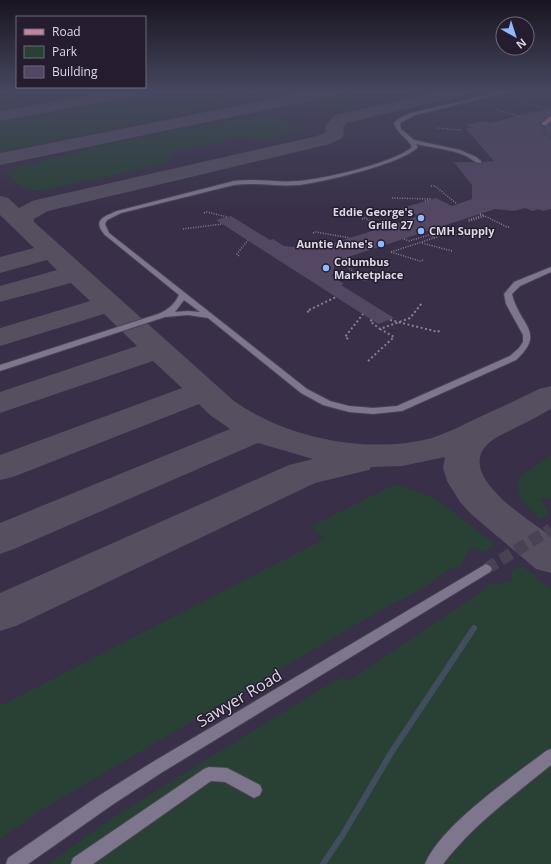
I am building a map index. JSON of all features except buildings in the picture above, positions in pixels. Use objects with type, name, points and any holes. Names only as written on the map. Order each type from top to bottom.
[{"type":"street","points":[[401,131],[412,141],[470,155],[479,162]]},
{"type":"street","points":[[409,153],[414,149],[412,141]]},
{"type":"street","points":[[438,148],[424,149],[384,162],[308,181],[285,183],[253,181],[234,183],[119,212],[104,219],[102,224],[103,229],[107,234],[304,391],[320,401],[347,410],[381,411],[398,409],[512,358],[522,351],[528,343],[527,333],[510,304],[508,294],[516,284],[551,269]]},
{"type":"street","points":[[0,368],[169,313],[178,306],[183,294]]},
{"type":"street","points":[[161,316],[188,313],[212,317]]},
{"type":"street","name":"Sawyer Road","points":[[14,864],[106,800],[156,768],[486,569]]},
{"type":"street","points":[[433,864],[453,838],[484,809],[551,756]]},
{"type":"street","points":[[79,864],[209,774],[227,775],[254,790]]},
{"type":"path","points":[[432,186],[457,204]]},
{"type":"path","points":[[392,198],[430,199],[424,201],[425,202]]},
{"type":"path","points":[[204,213],[207,212],[227,217]]},
{"type":"path","points":[[480,214],[483,215],[468,220],[470,221],[485,216],[507,227],[510,227]]},
{"type":"path","points":[[362,219],[365,218],[382,228]]},
{"type":"path","points":[[183,229],[222,224]]},
{"type":"path","points":[[313,233],[316,232],[350,238]]},
{"type":"path","points":[[404,239],[409,241],[429,234],[435,238]]},
{"type":"path","points":[[423,260],[420,261],[391,252],[446,234],[483,237]]},
{"type":"path","points":[[239,256],[237,254],[248,240]]},
{"type":"path","points":[[421,242],[452,251]]},
{"type":"path","points":[[348,257],[350,258],[340,260],[363,280],[368,280]]},
{"type":"path","points":[[309,312],[307,311],[336,297]]},
{"type":"path","points":[[380,329],[410,318],[422,303]]},
{"type":"path","points":[[348,339],[345,337],[363,314]]},
{"type":"path","points":[[368,361],[394,337],[370,322],[372,320]]},
{"type":"path","points":[[390,320],[438,332],[440,330]]},
{"type":"shaded area","points":[[0,131],[551,131],[551,864],[0,864]]},
{"type":"green space","points":[[0,131],[103,131],[0,152]]},
{"type":"green space","points":[[169,131],[305,131],[262,142],[239,137],[174,152],[165,164],[39,191],[23,188],[7,174],[11,170],[100,146]]},
{"type":"green space","points":[[551,455],[551,499],[540,498],[550,514],[540,519],[530,510],[521,498],[518,486],[519,480],[523,474]]},
{"type":"green space","points":[[396,484],[428,495],[442,503],[496,545],[485,552],[472,548],[459,569],[450,568],[427,586],[369,617],[40,811],[0,839],[0,706],[324,539],[312,526]]},
{"type":"green space","points":[[521,565],[551,589],[551,864],[48,864],[112,818],[329,684],[343,677],[348,681],[484,590],[485,585],[511,582],[512,577],[510,572]]},
{"type":"waterway","points":[[323,864],[342,836],[391,753],[474,628]]},
{"type":"taxiway","points":[[0,159],[136,131]]},
{"type":"taxiway","points":[[23,224],[22,218],[28,212],[40,206],[323,140],[335,134],[335,131]]},
{"type":"taxiway","points":[[0,203],[52,251]]},
{"type":"taxiway","points":[[0,265],[52,251]]},
{"type":"taxiway","points":[[52,251],[76,273]]},
{"type":"taxiway","points":[[0,294],[76,273]]},
{"type":"taxiway","points":[[76,273],[204,391]]},
{"type":"taxiway","points":[[0,337],[109,304]]},
{"type":"taxiway","points":[[0,403],[158,349]]},
{"type":"taxiway","points":[[0,468],[204,391]]},
{"type":"taxiway","points":[[204,391],[222,408],[241,421],[262,432],[307,446],[345,453],[383,456],[421,452],[458,441],[483,430]]},
{"type":"taxiway","points":[[483,430],[551,396]]},
{"type":"taxiway","points":[[483,430],[470,442],[463,455],[462,468],[466,481],[474,493],[497,516],[551,558]]},
{"type":"taxiway","points":[[0,539],[251,433]]},
{"type":"taxiway","points":[[0,613],[302,474],[356,462]]},
{"type":"tunnel","points":[[543,131],[551,137]]},
{"type":"tunnel","points":[[486,569],[551,529]]},
{"type":"place","name":"Eddie George's Grille 27","points":[[421,218]]},
{"type":"place","name":"CMH Supply","points":[[421,231]]},
{"type":"place","name":"Auntie Anne's","points":[[381,244]]},
{"type":"place","name":"Columbus Marketplace","points":[[326,268]]}]
